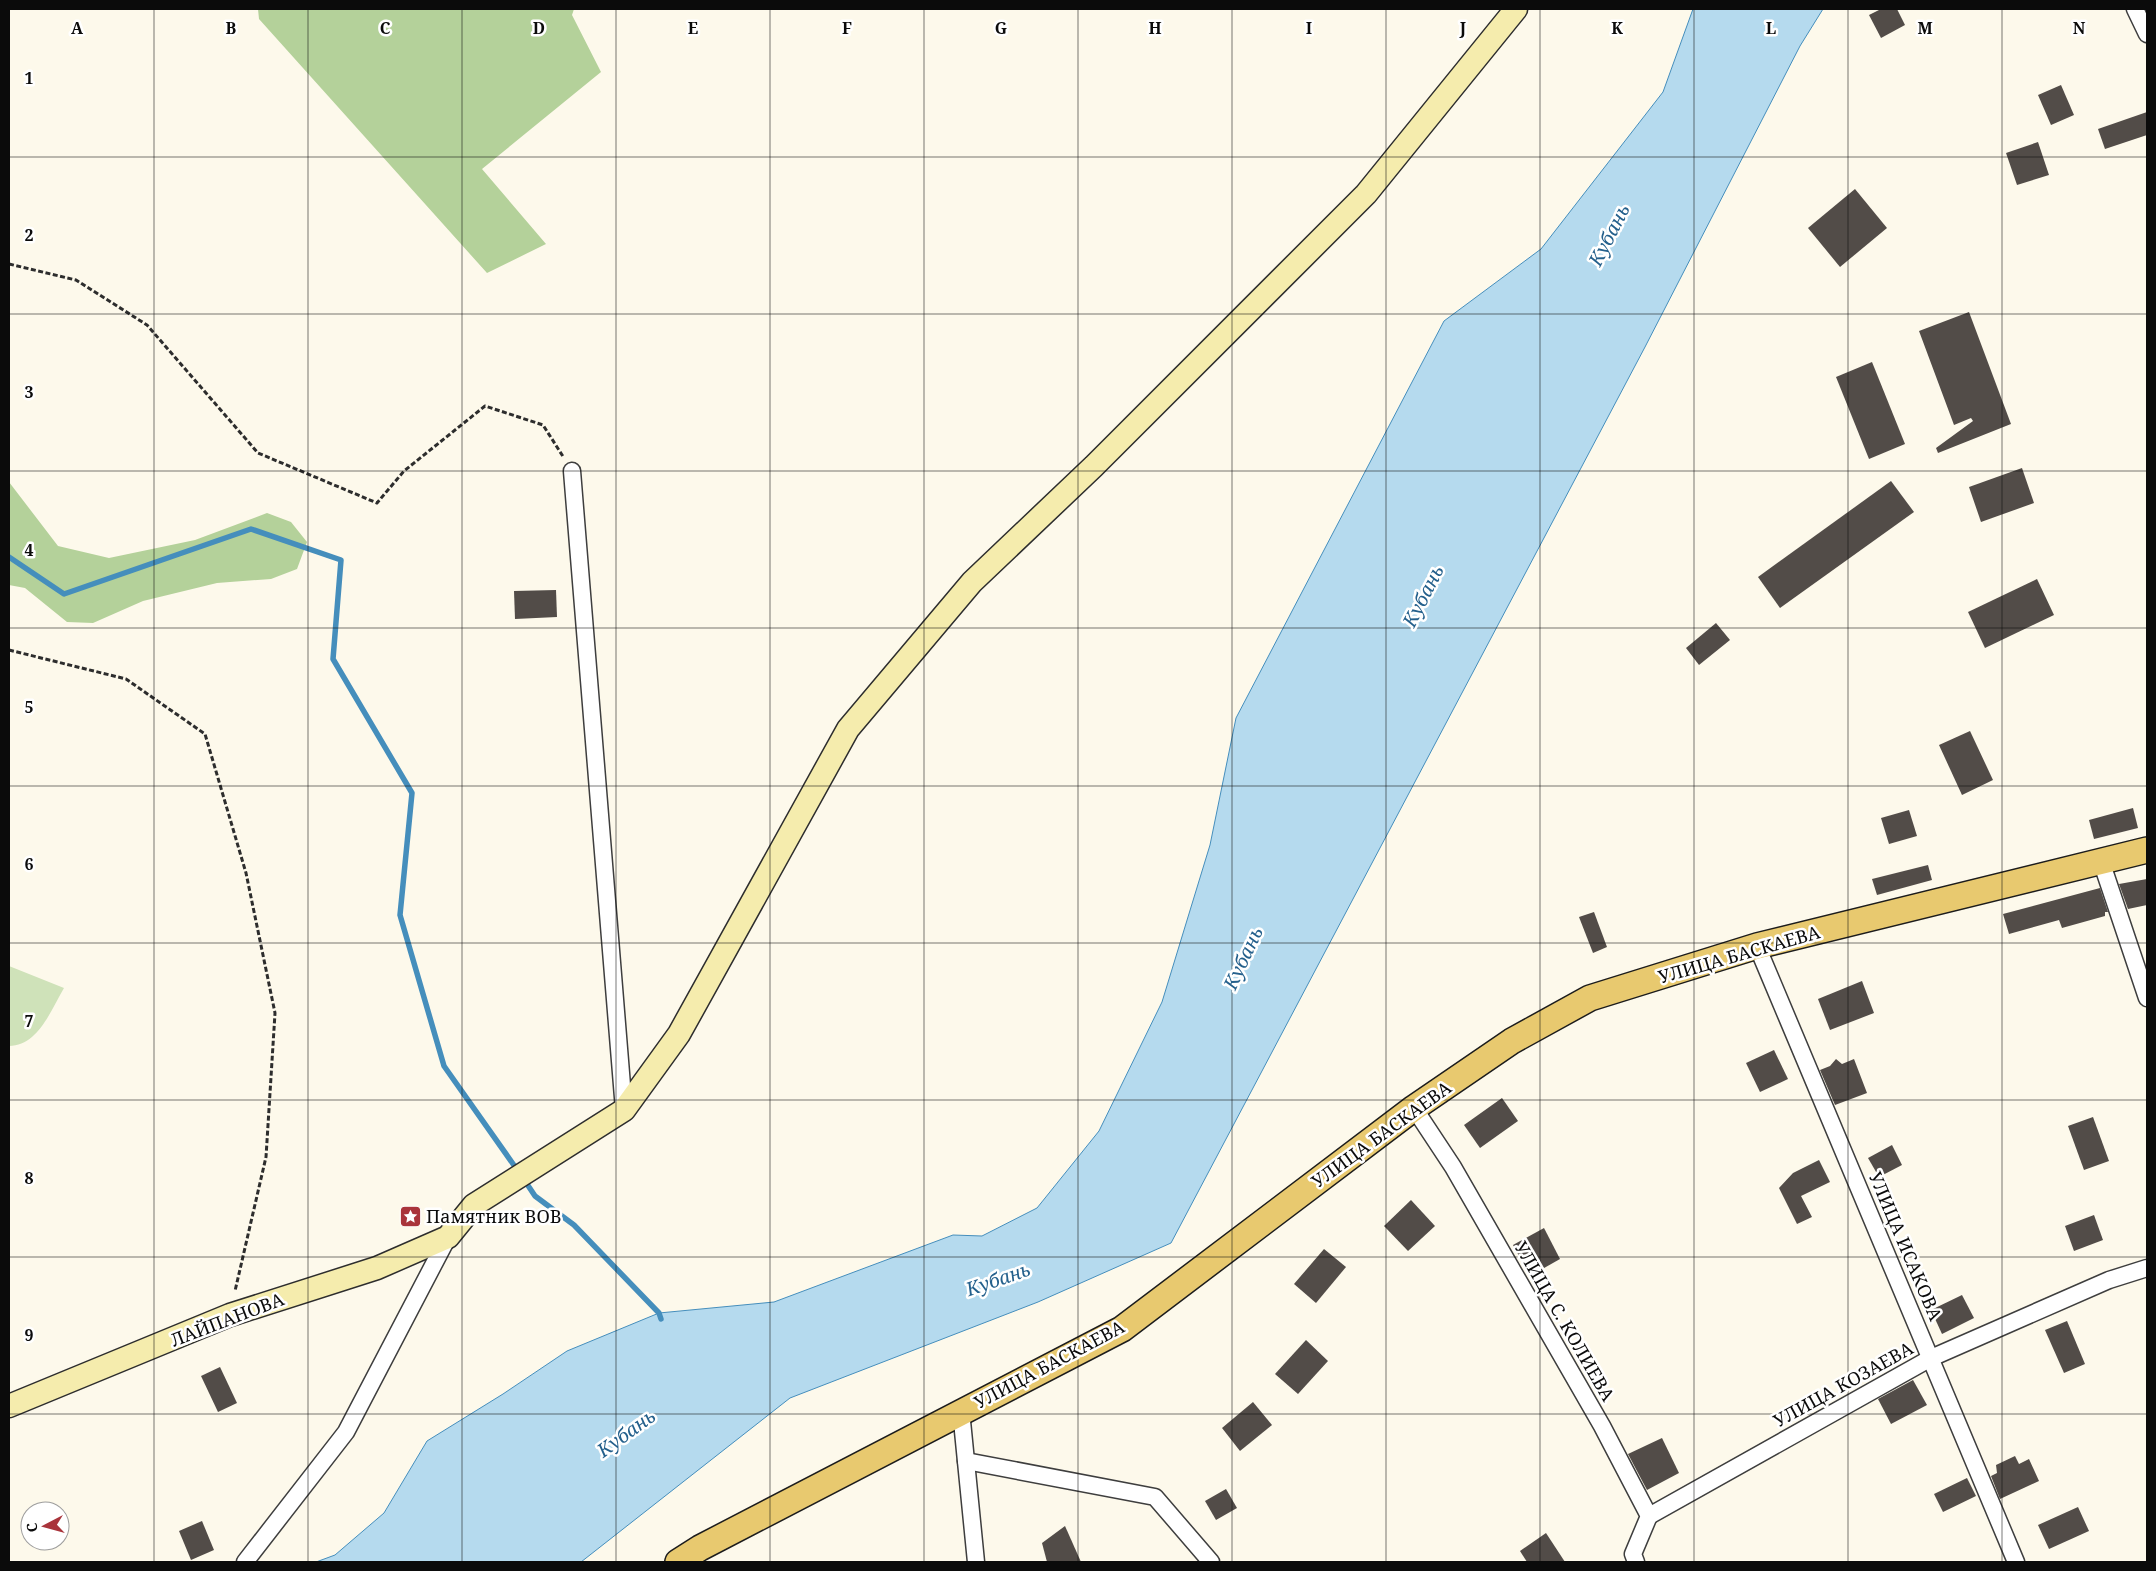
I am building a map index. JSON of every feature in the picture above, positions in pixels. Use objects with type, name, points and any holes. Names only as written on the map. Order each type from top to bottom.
[{"type":"main road","name":"УЛИЦА БАСКАЕВА","points":[[678,1562],[709,1543],[1122,1328],[1414,1108],[1512,1041],[1590,998],[1757,946],[2147,850]]},
{"type":"street","points":[[245,1562],[346,1432],[448,1237],[474,1205],[624,1110],[679,1034],[848,729],[972,582],[1101,459],[1366,194],[1516,9]]},
{"type":"street","points":[[2136,9],[2147,34]]},
{"type":"street","points":[[572,471],[624,1110]]},
{"type":"street","points":[[2101,861],[2147,998]]},
{"type":"street","name":"УЛИЦА ИСАКОВА","points":[[1757,946],[2016,1562]]},
{"type":"street","name":"УЛИЦА С. КОЛИЕВА","points":[[1414,1108],[1453,1167],[1597,1417],[1648,1516]]},
{"type":"street","name":"ЛАЙПАНОВА","points":[[9,1406],[230,1314],[377,1268],[448,1237]]},
{"type":"street","name":"УЛИЦА КОЗАЕВА","points":[[1648,1516],[1931,1358],[2109,1280],[2147,1268]]},
{"type":"street","points":[[961,1411],[976,1562]]},
{"type":"street","points":[[966,1461],[1155,1497],[1211,1562]]},
{"type":"street","points":[[1630,1559],[1648,1516]]},
{"type":"path","points":[[9,264],[76,280],[147,325],[258,453],[377,503],[404,471],[485,406],[543,425],[572,471]]},
{"type":"path","points":[[9,650],[126,679],[206,734],[246,873],[275,1013],[266,1157],[230,1314]]},
{"type":"green space","points":[[258,9],[574,9],[572,15],[601,72],[482,169],[546,244],[487,273],[259,19]]},
{"type":"green space","points":[[9,482],[58,546],[109,558],[195,540],[267,513],[291,522],[307,542],[297,569],[271,579],[217,583],[143,601],[93,623],[67,622],[25,588],[9,585]]},
{"type":"green space","points":[[9,966],[64,988],[49,1016],[36,1033],[28,1040],[9,1046]]},
{"type":"water","name":"Кубань","points":[[1693,9],[1823,9],[1800,46],[1645,347],[1171,1243],[1038,1302],[790,1398],[581,1562],[316,1562],[335,1555],[384,1513],[427,1441],[503,1394],[567,1351],[659,1313],[774,1302],[953,1235],[982,1236],[1037,1208],[1099,1131],[1162,1002],[1210,845],[1236,718],[1444,321],[1541,249],[1663,92]]},
{"type":"building","points":[[1881,9],[1897,9],[1905,25],[1881,38],[1869,15]]},
{"type":"building","points":[[2061,85],[2074,115],[2051,125],[2038,95]]},
{"type":"building","points":[[2147,112],[2147,135],[2105,149],[2098,129]]},
{"type":"building","points":[[2038,142],[2049,175],[2017,185],[2006,153]]},
{"type":"building","points":[[1855,189],[1887,228],[1840,267],[1808,228]]},
{"type":"building","points":[[1969,312],[2011,424],[1938,453],[1936,448],[1973,421],[1971,418],[1954,425],[1919,331]]},
{"type":"building","points":[[1872,362],[1905,444],[1869,459],[1836,377]]},
{"type":"building","points":[[2022,468],[2034,503],[1981,522],[1969,487]]},
{"type":"building","points":[[1891,481],[1914,512],[1780,608],[1758,577]]},
{"type":"building","points":[[2037,579],[2054,615],[1985,648],[1968,612]]},
{"type":"building","points":[[556,590],[557,617],[515,619],[514,591]]},
{"type":"building","points":[[1716,623],[1730,640],[1699,665],[1686,648]]},
{"type":"building","points":[[1970,731],[1993,780],[1962,795],[1939,745]]},
{"type":"building","points":[[2133,808],[2138,828],[2094,839],[2089,820]]},
{"type":"building","points":[[1909,810],[1917,836],[1889,844],[1881,818]]},
{"type":"building","points":[[1928,865],[1932,880],[1877,895],[1872,879]]},
{"type":"building","points":[[2147,879],[2147,905],[2128,909],[2119,884]]},
{"type":"building","points":[[2100,888],[2108,912],[2105,912],[2105,916],[2062,928],[2059,920],[2009,934],[2003,914]]},
{"type":"building","points":[[1594,912],[1607,947],[1593,953],[1579,917]]},
{"type":"building","points":[[1862,981],[1874,1013],[1830,1030],[1818,999]]},
{"type":"building","points":[[1774,1050],[1788,1079],[1760,1092],[1746,1063]]},
{"type":"building","points":[[1836,1059],[1842,1064],[1854,1059],[1867,1093],[1835,1105],[1820,1070],[1830,1066]]},
{"type":"building","points":[[1502,1098],[1518,1121],[1480,1148],[1464,1125]]},
{"type":"building","points":[[2093,1117],[2109,1161],[2084,1170],[2068,1126]]},
{"type":"building","points":[[1892,1145],[1902,1165],[1879,1177],[1868,1158]]},
{"type":"building","points":[[1819,1160],[1830,1182],[1801,1196],[1812,1217],[1797,1224],[1779,1188],[1793,1173]]},
{"type":"building","points":[[1411,1200],[1435,1226],[1408,1251],[1384,1226]]},
{"type":"building","points":[[2094,1215],[2103,1240],[2074,1251],[2065,1226]]},
{"type":"building","points":[[1544,1228],[1560,1259],[1530,1276],[1513,1245]]},
{"type":"building","points":[[1324,1249],[1346,1267],[1316,1303],[1294,1284]]},
{"type":"building","points":[[1962,1295],[1974,1318],[1942,1334],[1931,1310]]},
{"type":"building","points":[[2067,1321],[2085,1364],[2064,1373],[2045,1330]]},
{"type":"building","points":[[1306,1340],[1328,1361],[1298,1394],[1275,1374]]},
{"type":"building","points":[[220,1367],[237,1403],[218,1412],[201,1376]]},
{"type":"building","points":[[1913,1380],[1927,1405],[1891,1424],[1878,1399]]},
{"type":"building","points":[[1253,1402],[1272,1425],[1240,1451],[1222,1428]]},
{"type":"building","points":[[1662,1438],[1679,1473],[1647,1490],[1628,1454]]},
{"type":"building","points":[[2015,1456],[2019,1464],[2029,1459],[2039,1481],[2000,1499],[1991,1476],[1997,1473],[1996,1465]]},
{"type":"building","points":[[1967,1478],[1976,1496],[1943,1512],[1934,1494]]},
{"type":"building","points":[[1226,1489],[1237,1508],[1216,1520],[1205,1501]]},
{"type":"building","points":[[2078,1507],[2089,1531],[2049,1549],[2038,1525]]},
{"type":"building","points":[[202,1521],[214,1550],[191,1560],[179,1531]]},
{"type":"building","points":[[1065,1526],[1081,1562],[1047,1562],[1042,1543]]},
{"type":"building","points":[[1546,1533],[1565,1562],[1527,1562],[1520,1551]]},
{"type":"waterway","points":[[9,557],[64,594],[251,529],[341,560],[333,659],[412,793],[400,915],[444,1066],[518,1171]]},
{"type":"waterway","points":[[523,1178],[535,1196],[574,1225],[659,1313],[661,1319]]},
{"type":"place","name":"Памятник ВОВ","points":[[410,1216]]}]
